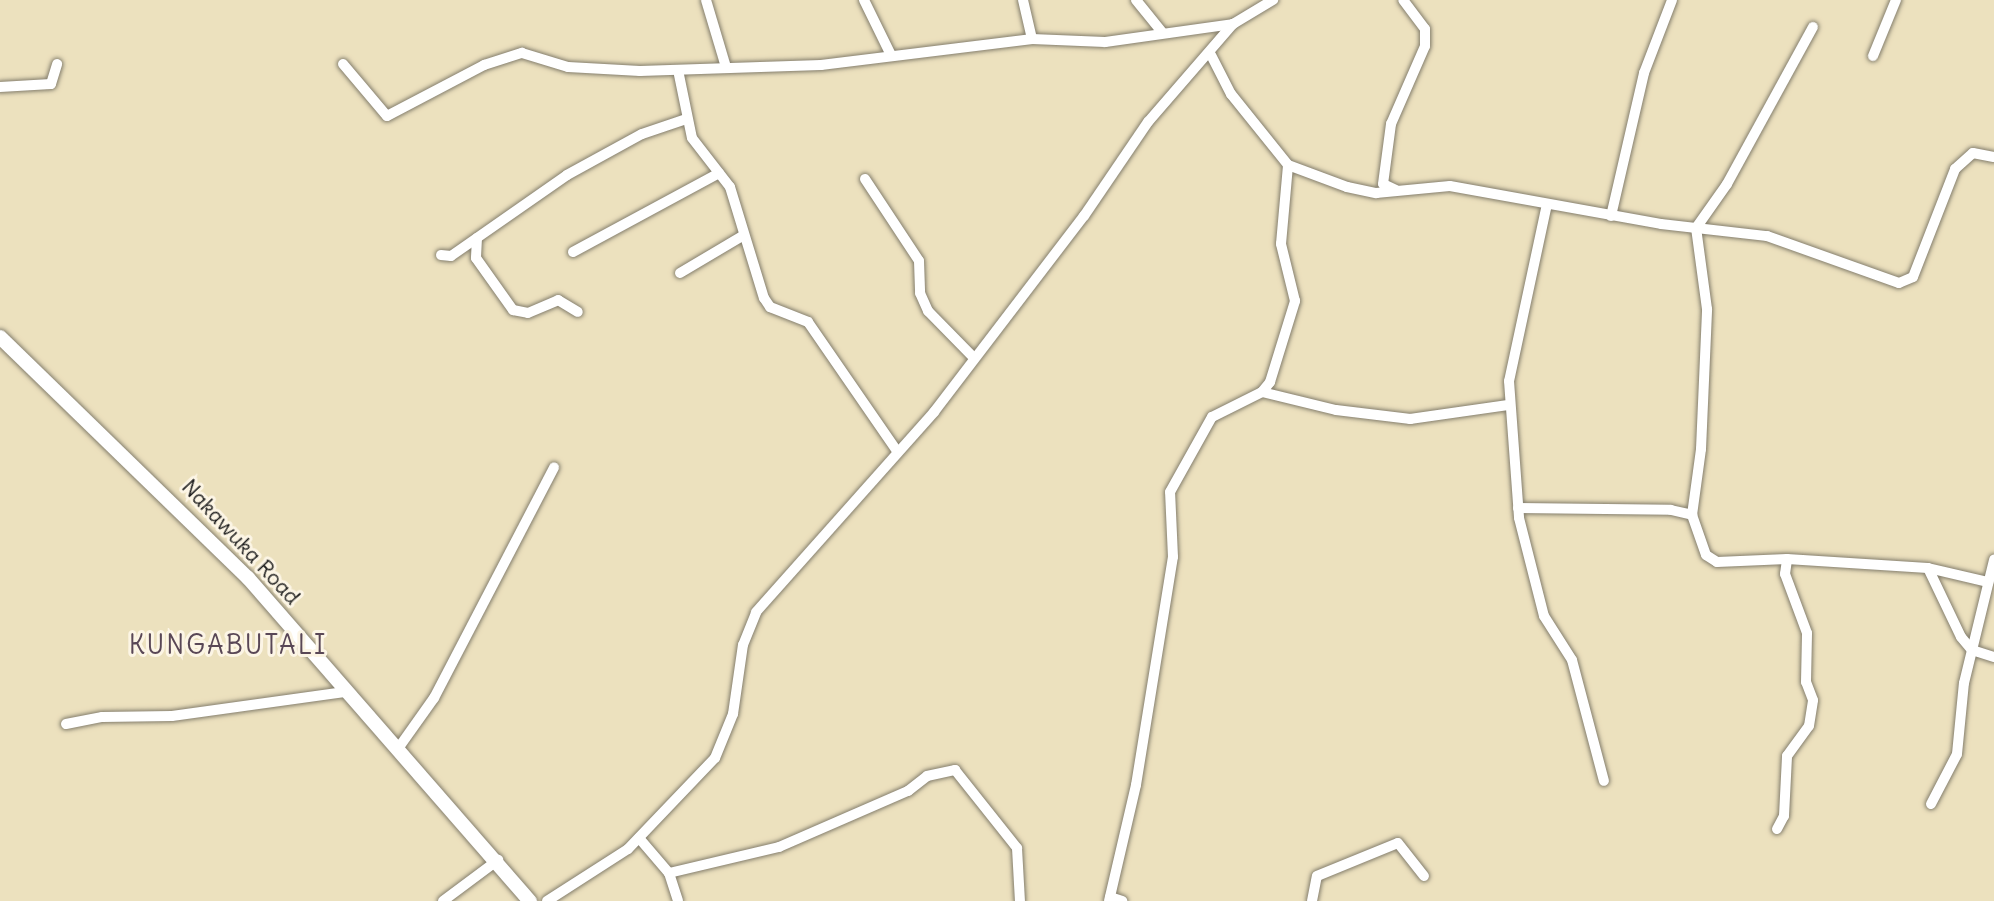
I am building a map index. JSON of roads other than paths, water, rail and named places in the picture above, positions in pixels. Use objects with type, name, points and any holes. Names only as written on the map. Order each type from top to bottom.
[{"type":"main road","name":"Nakawuka Road","points":[[0,337],[74,413],[166,494],[498,860],[530,901]]},
{"type":"street","points":[[706,0],[726,67]]},
{"type":"street","points":[[864,0],[891,55]]},
{"type":"street","points":[[1023,0],[1032,39]]},
{"type":"street","points":[[1136,0],[1162,32]]},
{"type":"street","points":[[547,901],[639,838],[715,758],[733,714],[743,645],[756,612],[934,412],[972,356],[1084,216],[1148,122],[1211,55],[1233,24],[1273,0]]},
{"type":"street","points":[[1397,191],[1383,184],[1391,124],[1425,46],[1425,29],[1403,0]]},
{"type":"street","points":[[1611,216],[1640,88],[1672,0]]},
{"type":"street","points":[[1873,56],[1896,0]]},
{"type":"street","points":[[343,64],[387,116],[484,65],[522,53],[568,67],[678,70],[821,65],[885,60],[891,55],[1032,39],[1105,42],[1233,24]]},
{"type":"street","points":[[1206,26],[1219,43]]},
{"type":"street","points":[[1813,27],[1727,184],[1696,228],[1707,309],[1701,449],[1692,515],[1710,559],[1787,559],[1928,568],[1988,582]]},
{"type":"street","points":[[1211,55],[1231,94],[1288,165],[1361,192],[1450,186],[1611,216],[1767,236],[1887,281],[1907,283],[1955,169],[1973,153],[1994,157]]},
{"type":"street","points":[[0,87],[51,84],[57,64]]},
{"type":"street","points":[[678,70],[692,138],[730,187],[770,307],[808,322],[897,451]]},
{"type":"street","points":[[441,255],[451,256],[567,175],[642,134],[686,119]]},
{"type":"street","points":[[1122,901],[1109,899],[1136,785],[1173,557],[1170,492],[1212,417],[1262,392],[1270,382],[1297,294],[1281,244],[1288,165]]},
{"type":"street","points":[[573,252],[719,173]]},
{"type":"street","points":[[865,179],[919,261],[920,293],[928,311],[972,356]]},
{"type":"street","points":[[1547,204],[1516,338],[1508,405],[1517,442],[1518,508],[1539,600],[1572,660],[1604,781]]},
{"type":"street","points":[[680,273],[744,235]]},
{"type":"street","points":[[477,238],[476,258],[513,310],[528,313],[558,300],[578,312]]},
{"type":"street","points":[[1262,392],[1336,410],[1410,419],[1508,405]]},
{"type":"street","points":[[397,750],[434,698],[554,467]]},
{"type":"street","points":[[1518,508],[1659,509],[1692,515]]},
{"type":"street","points":[[1777,829],[1784,816],[1787,756],[1809,726],[1813,700],[1806,682],[1807,633],[1785,574],[1787,559]]},
{"type":"street","points":[[1931,804],[1957,754],[1972,650],[1994,560]]},
{"type":"street","points":[[1928,568],[1972,650],[1994,657]]},
{"type":"street","points":[[66,724],[102,717],[197,713],[346,692]]},
{"type":"street","points":[[669,873],[779,847],[908,791],[927,776],[955,770],[1017,848],[1020,901]]},
{"type":"street","points":[[639,838],[669,873],[678,901]]},
{"type":"street","points":[[1312,901],[1317,876],[1398,843],[1424,876]]},
{"type":"street","points":[[443,901],[498,860]]},
{"type":"district","name":"KUNGABUTALI","points":[[228,645]]}]
